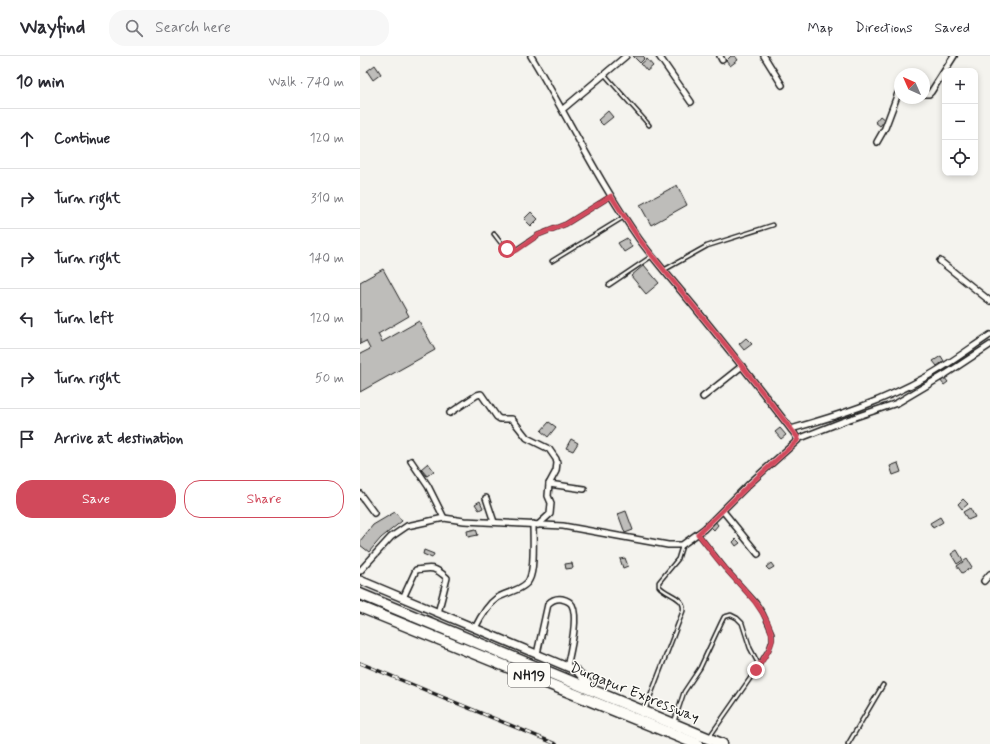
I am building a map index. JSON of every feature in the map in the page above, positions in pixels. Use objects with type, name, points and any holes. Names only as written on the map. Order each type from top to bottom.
[{"type":"highway","name":"Durgapur Expressway","points":[[360,594],[722,744]]},
{"type":"highway","name":"Durgapur Expressway","points":[[360,607],[697,744]]},
{"type":"street","points":[[531,56],[563,109],[579,142],[624,217],[652,256],[742,366],[795,434]]},
{"type":"street","points":[[563,109],[626,56]]},
{"type":"street","points":[[659,56],[691,102]]},
{"type":"street","points":[[764,56],[782,85]]},
{"type":"street","points":[[930,93],[954,56]]},
{"type":"street","points":[[877,142],[885,128],[894,104]]},
{"type":"street","points":[[940,261],[990,301]]},
{"type":"street","points":[[360,571],[391,537],[407,526],[444,518],[464,521],[562,526],[668,546],[682,545],[698,534],[723,511],[750,484],[795,434],[826,419],[874,402],[904,389],[927,377],[990,335]]},
{"type":"street","points":[[795,434],[844,421],[897,403],[946,374],[990,345]]},
{"type":"street","points":[[703,397],[742,366]]},
{"type":"street","points":[[450,413],[477,395],[481,394],[497,417],[500,419],[512,419],[527,438],[552,452],[557,464],[556,471],[549,484],[548,496],[551,503],[550,514],[536,524],[532,574],[528,582],[524,585],[496,598],[480,618],[475,628]]},
{"type":"street","points":[[411,460],[428,486],[444,518]]},
{"type":"street","points":[[549,484],[584,489]]},
{"type":"street","points":[[360,495],[374,513]]},
{"type":"street","points":[[486,498],[494,522]]},
{"type":"street","points":[[723,511],[758,554]]},
{"type":"street","points":[[403,598],[416,570],[431,567],[437,569],[447,578],[438,613]]},
{"type":"street","points":[[984,581],[990,574]]},
{"type":"street","points":[[360,580],[577,671],[596,692]]},
{"type":"street","points":[[537,654],[548,604],[552,600],[558,598],[567,600],[574,610],[574,634],[567,667]]},
{"type":"lane","points":[[605,75],[649,125]]},
{"type":"lane","points":[[494,234],[511,252],[538,235],[566,224],[611,196]]},
{"type":"lane","points":[[552,261],[624,217]]},
{"type":"lane","points":[[664,270],[707,246],[773,225]]},
{"type":"lane","points":[[609,285],[652,256]]},
{"type":"lane","points":[[698,534],[725,568],[748,592],[763,613],[772,633],[772,640],[769,649],[708,738]]},
{"type":"lane","points":[[644,712],[683,611],[684,606],[682,602],[659,586],[659,582],[678,559],[682,545]]},
{"type":"lane","points":[[673,724],[684,692],[700,668],[720,622],[724,617],[730,615],[737,618],[742,623],[750,648],[759,665]]},
{"type":"lane","points":[[848,744],[883,685]]},
{"type":"building","points":[[633,56],[643,56],[645,58],[640,63]]},
{"type":"building","points":[[731,56],[735,56],[738,60],[730,66],[726,61]]},
{"type":"building","points":[[647,59],[653,66],[647,71],[641,64]]},
{"type":"building","points":[[375,65],[381,74],[373,80],[367,71]]},
{"type":"building","points":[[608,111],[613,117],[603,125],[598,120]]},
{"type":"building","points":[[880,116],[885,120],[880,126],[875,122]]},
{"type":"building","points":[[677,185],[687,205],[651,225],[640,205]]},
{"type":"building","points":[[531,212],[538,219],[531,226],[524,219]]},
{"type":"building","points":[[627,238],[632,247],[624,252],[618,243]]},
{"type":"building","points":[[644,265],[659,283],[646,294],[631,276]]},
{"type":"building","points":[[383,269],[409,316],[378,334],[382,342],[419,321],[435,350],[360,392],[360,354],[370,349],[366,341],[360,344],[360,282]]},
{"type":"building","points":[[746,338],[752,344],[744,350],[739,344]]},
{"type":"building","points":[[941,356],[944,361],[937,366],[933,361]]},
{"type":"building","points":[[944,377],[948,382],[944,385],[940,380]]},
{"type":"building","points":[[549,422],[556,427],[548,437],[541,431]]},
{"type":"building","points":[[780,428],[786,435],[781,439],[775,432]]},
{"type":"building","points":[[571,439],[578,443],[573,451],[566,448]]},
{"type":"building","points":[[428,463],[434,471],[427,476],[421,469]]},
{"type":"building","points":[[898,463],[901,472],[893,475],[890,466]]},
{"type":"building","points":[[963,499],[968,504],[962,509],[958,504]]},
{"type":"building","points":[[480,501],[483,508],[479,510],[475,504]]},
{"type":"building","points":[[970,508],[975,517],[968,520],[963,512]]},
{"type":"building","points":[[626,511],[633,530],[625,533],[618,514]]},
{"type":"building","points":[[395,512],[402,521],[381,538],[369,552],[360,545],[360,541],[373,525]]},
{"type":"building","points":[[940,517],[943,522],[933,528],[930,523]]},
{"type":"building","points":[[715,521],[718,525],[714,530],[710,526]]},
{"type":"building","points":[[476,529],[478,535],[468,537],[467,531]]},
{"type":"building","points":[[736,539],[740,543],[736,546],[733,542]]},
{"type":"building","points":[[424,550],[434,554],[432,558],[423,554]]},
{"type":"building","points":[[957,550],[963,560],[957,564],[951,554]]},
{"type":"building","points":[[625,558],[628,566],[623,568],[620,559]]},
{"type":"building","points":[[967,559],[972,567],[962,573],[957,566]]},
{"type":"building","points":[[572,563],[573,568],[566,569],[565,564]]},
{"type":"building","points":[[771,563],[774,567],[769,570],[766,567]]},
{"type":"railway","points":[[360,663],[556,744]]},
{"type":"route","points":[[507,249],[511,252],[517,250],[538,235],[566,224],[611,196],[639,239],[728,348],[798,438],[797,441],[698,534],[725,568],[756,602],[772,633],[772,640],[769,649],[756,670]]}]
